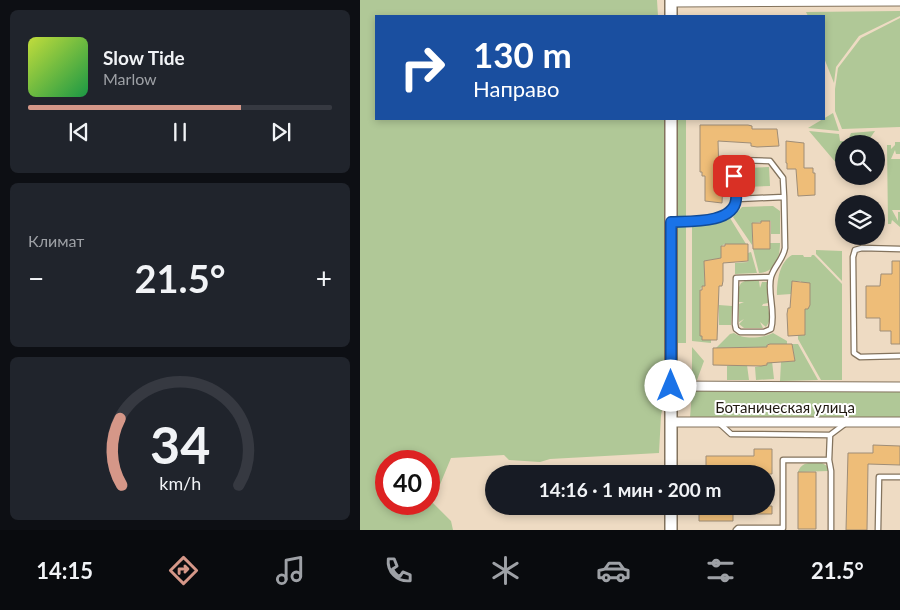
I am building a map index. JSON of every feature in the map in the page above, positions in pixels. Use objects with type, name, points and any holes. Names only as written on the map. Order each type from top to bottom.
[{"type":"street","points":[[671,15],[671,1],[900,1]]},
{"type":"street","points":[[671,120],[671,465]]},
{"type":"street","name":"Ботаническая улица","points":[[671,386],[900,387]]},
{"type":"street","name":"Ботаническая улица","points":[[671,422],[900,422]]},
{"type":"street","points":[[671,515],[671,530]]},
{"type":"lane","points":[[671,222],[719,218],[728,214],[734,207],[737,199],[733,165],[738,160],[770,161],[783,178],[786,229],[784,257],[771,277],[773,322],[771,329],[764,332],[740,332],[736,329],[735,324],[736,278],[771,277]]},
{"type":"lane","points":[[737,199],[784,197]]},
{"type":"lane","points":[[900,249],[862,248],[855,250],[853,267],[854,353],[860,356],[900,356]]},
{"type":"lane","points":[[718,422],[731,434],[830,435],[846,422]]},
{"type":"lane","points":[[830,435],[830,530]]},
{"type":"lane","points":[[736,530],[738,528],[783,529],[783,460],[829,460]]},
{"type":"lane","points":[[878,530],[880,477],[900,477]]},
{"type":"green space","points":[[360,0],[657,0],[658,15],[375,15],[375,120],[664,120],[664,402],[661,415],[659,453],[550,459],[540,462],[509,460],[504,455],[451,458],[440,485],[440,450],[375,450],[375,515],[440,515],[440,510],[451,521],[453,530],[360,530]]},
{"type":"green space","points":[[900,11],[900,16],[859,36],[836,67],[834,83],[825,60],[825,15],[808,15],[806,12]]},
{"type":"green space","points":[[900,18],[900,127],[842,129],[835,111],[835,89],[838,68],[861,38]]},
{"type":"green space","points":[[833,113],[839,131],[808,128],[821,120],[825,120],[825,118]]},
{"type":"green space","points":[[678,120],[686,120],[686,218],[678,218]]},
{"type":"green space","points":[[809,131],[839,134],[835,135],[835,162]]},
{"type":"green space","points":[[875,131],[872,135],[850,135],[851,133]]},
{"type":"green space","points":[[895,142],[900,142],[900,154],[896,154],[895,150],[891,159],[900,159],[900,210],[892,210],[898,221],[898,212],[900,212],[900,227],[892,220],[891,224],[888,224],[887,145],[891,145],[891,149]]},
{"type":"green space","points":[[769,167],[770,186],[745,187],[745,168]]},
{"type":"green space","points":[[773,206],[780,211],[780,234],[771,234],[771,221],[752,223],[752,245],[733,217],[742,207]]},
{"type":"green space","points":[[730,218],[746,244],[725,244],[721,246],[721,258],[704,261],[705,286],[702,286],[700,290],[700,336],[702,336],[702,340],[711,340],[711,343],[692,341],[692,224]]},
{"type":"green space","points":[[686,225],[686,343],[678,343],[678,226]]},
{"type":"green space","points":[[770,243],[780,243],[778,258],[773,267],[759,273],[753,249],[770,249]]},
{"type":"green space","points":[[816,250],[842,251],[842,281],[816,254]]},
{"type":"green space","points":[[751,252],[757,273],[735,274],[735,263],[748,262],[748,253]]},
{"type":"green space","points":[[792,255],[811,257],[814,255],[842,284],[842,380],[821,380],[798,339],[798,335],[805,334],[805,309],[801,281],[793,281],[791,294],[777,295],[778,278],[782,267],[784,262]]},
{"type":"green space","points":[[745,281],[759,281],[760,288],[762,282],[767,282],[768,303],[762,306],[768,306],[770,320],[766,327],[760,322],[763,328],[744,328],[739,324],[744,319],[739,322],[739,304],[744,302],[739,302],[739,287]]},
{"type":"green space","points":[[719,305],[732,306],[731,325],[719,325]]},
{"type":"green space","points":[[734,333],[743,337],[754,338],[773,333],[787,341],[787,344],[767,344],[767,347],[716,348],[730,334]]},
{"type":"green space","points":[[792,344],[798,344],[818,380],[780,381],[781,362],[795,361]]},
{"type":"green space","points":[[692,347],[704,361],[697,380],[692,380]]},
{"type":"green space","points":[[767,361],[772,361],[774,379],[756,380],[755,367],[767,365]]},
{"type":"green space","points":[[747,365],[749,380],[727,380],[727,366]]},
{"type":"green space","points":[[692,391],[900,391],[900,418],[690,418]]},
{"type":"green space","points":[[822,463],[827,466],[828,471],[798,472],[804,464]]},
{"type":"building","points":[[700,125],[748,125],[752,126],[752,129],[777,129],[779,146],[757,147],[751,146],[751,143],[718,141],[719,175],[722,175],[723,181],[722,203],[705,201],[705,176],[702,176],[702,172],[700,172]]},
{"type":"building","points":[[786,141],[804,143],[804,168],[813,168],[813,173],[815,173],[815,195],[798,196],[796,169],[787,169]]},
{"type":"building","points":[[761,221],[770,221],[770,249],[753,249],[752,223],[761,223]]},
{"type":"building","points":[[725,244],[748,244],[748,261],[723,263],[723,281],[722,286],[719,286],[717,340],[702,340],[702,336],[700,336],[700,290],[702,290],[702,286],[705,286],[704,261],[721,258],[721,246],[725,246]]},
{"type":"building","points":[[892,261],[900,261],[900,344],[891,344],[891,331],[880,331],[880,318],[866,318],[866,286],[880,286],[881,274],[892,274]]},
{"type":"building","points":[[792,281],[810,283],[810,305],[808,309],[805,309],[805,335],[788,336],[787,314],[788,308],[790,308]]},
{"type":"building","points":[[770,344],[792,344],[795,361],[767,363],[767,365],[761,366],[713,365],[713,348],[767,347]]},
{"type":"building","points":[[873,445],[900,446],[900,465],[868,464],[867,530],[846,530],[848,453],[873,453]]},
{"type":"building","points":[[754,449],[772,449],[772,465],[706,465],[706,456],[754,456]]},
{"type":"building","points":[[798,472],[816,472],[816,529],[798,529]]},
{"type":"building","points":[[699,515],[733,515],[733,521],[699,521]]},
{"type":"route","points":[[671,386],[671,222],[719,218],[728,214],[734,207],[737,199],[734,176]]}]
